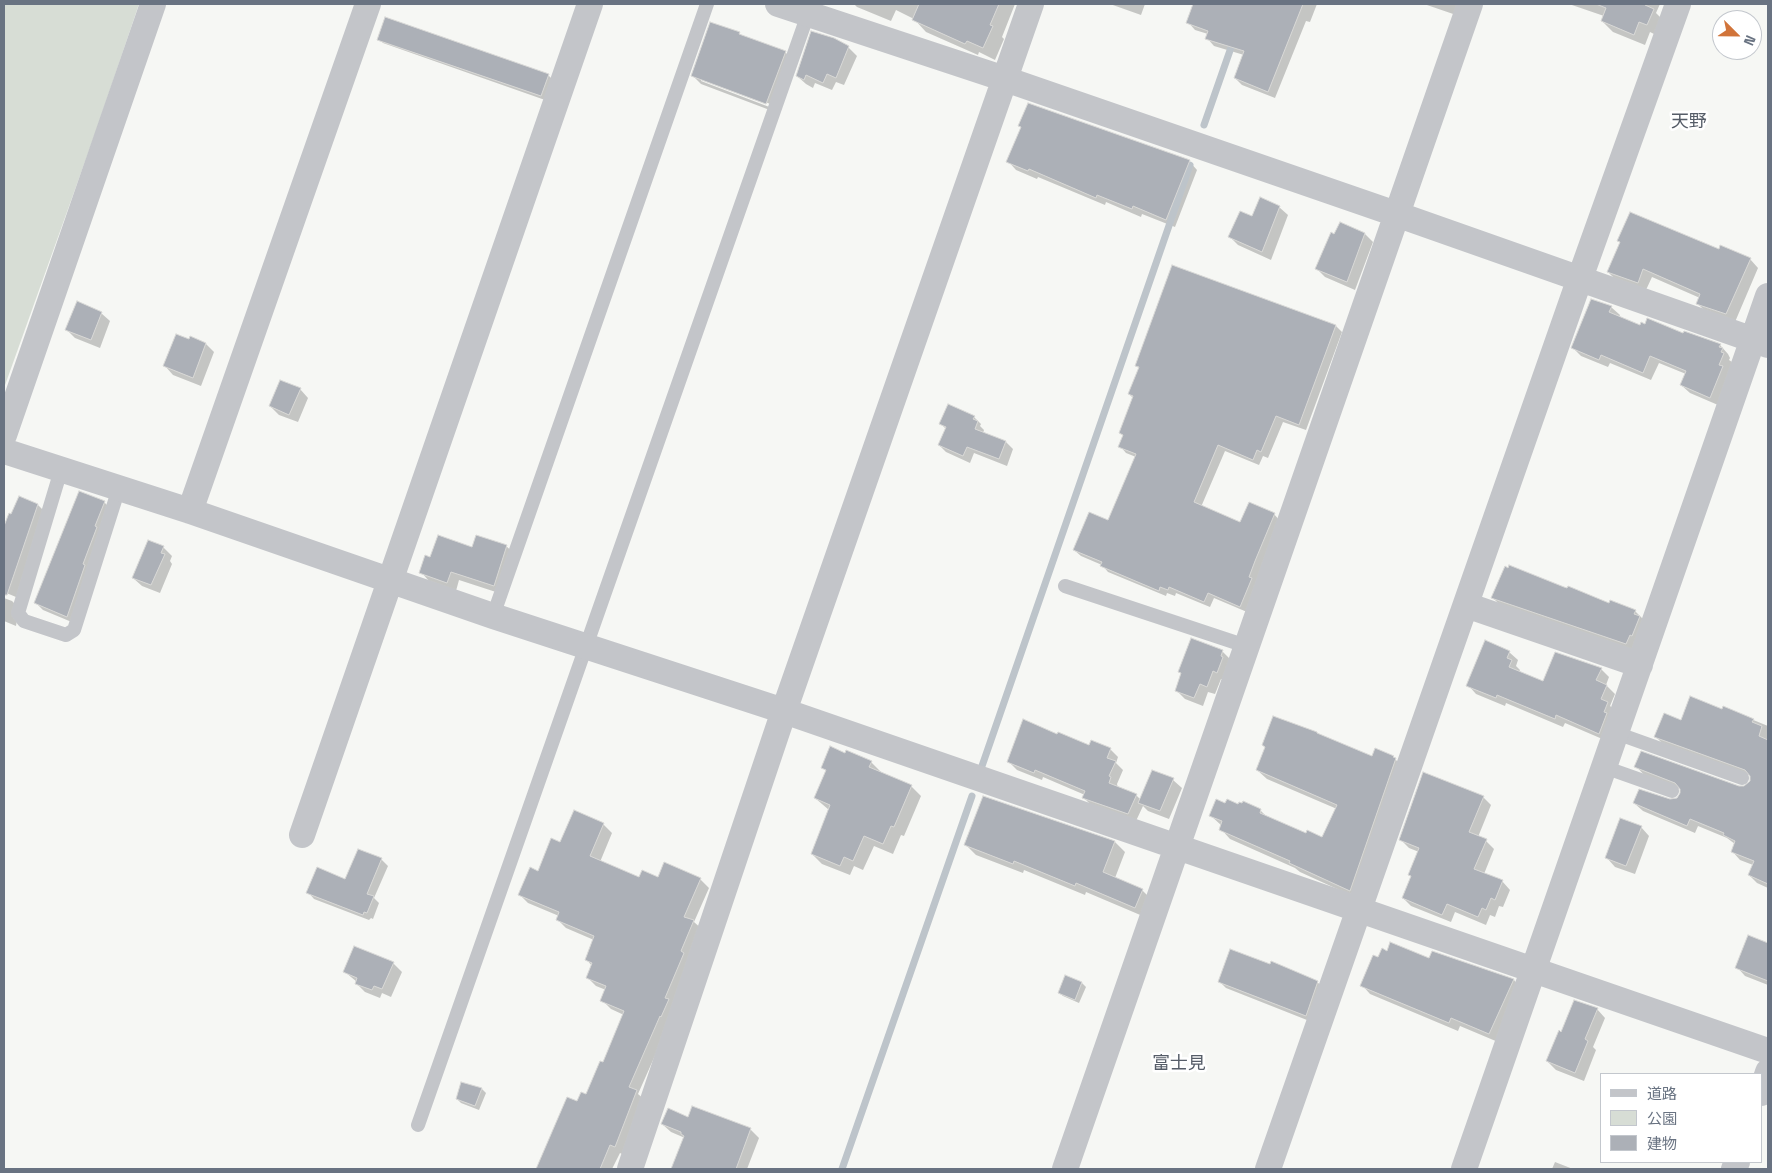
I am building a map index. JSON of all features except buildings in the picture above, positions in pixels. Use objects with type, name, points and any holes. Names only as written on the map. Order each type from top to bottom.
[{"type":"street","points":[[4,435],[153,4]]},
{"type":"street","points":[[190,511],[368,4]]},
{"type":"street","points":[[302,835],[590,4]]},
{"type":"street","points":[[778,4],[809,9],[1761,342]]},
{"type":"street","points":[[630,1169],[784,711],[1031,4]]},
{"type":"street","points":[[1065,1169],[1470,4]]},
{"type":"street","points":[[1268,1169],[1678,4]]},
{"type":"street","points":[[1464,1169],[1640,665],[1761,342],[1768,296]]},
{"type":"street","points":[[4,451],[190,511],[493,616],[784,711],[1768,1051]]},
{"type":"street","points":[[1466,605],[1640,665]]},
{"type":"street","points":[[1762,1090],[1768,1072]]},
{"type":"lane","points":[[493,616],[707,4]]},
{"type":"lane","points":[[418,1125],[809,9]]},
{"type":"lane","points":[[61,470],[18,613],[24,621],[66,635],[74,630],[118,488]]},
{"type":"lane","points":[[1065,586],[1246,646]]},
{"type":"lane","points":[[1616,732],[1742,778]]},
{"type":"lane","points":[[1604,767],[1672,791]]},
{"type":"green space","points":[[4,4],[139,4],[97,128],[4,388]]},
{"type":"waterway","points":[[1204,125],[1234,39]]},
{"type":"waterway","points":[[982,766],[1190,165]]},
{"type":"waterway","points":[[842,1169],[972,796]]},
{"type":"district","name":"天野","points":[[1689,122]]},
{"type":"district","name":"富士見","points":[[1179,1064]]}]
